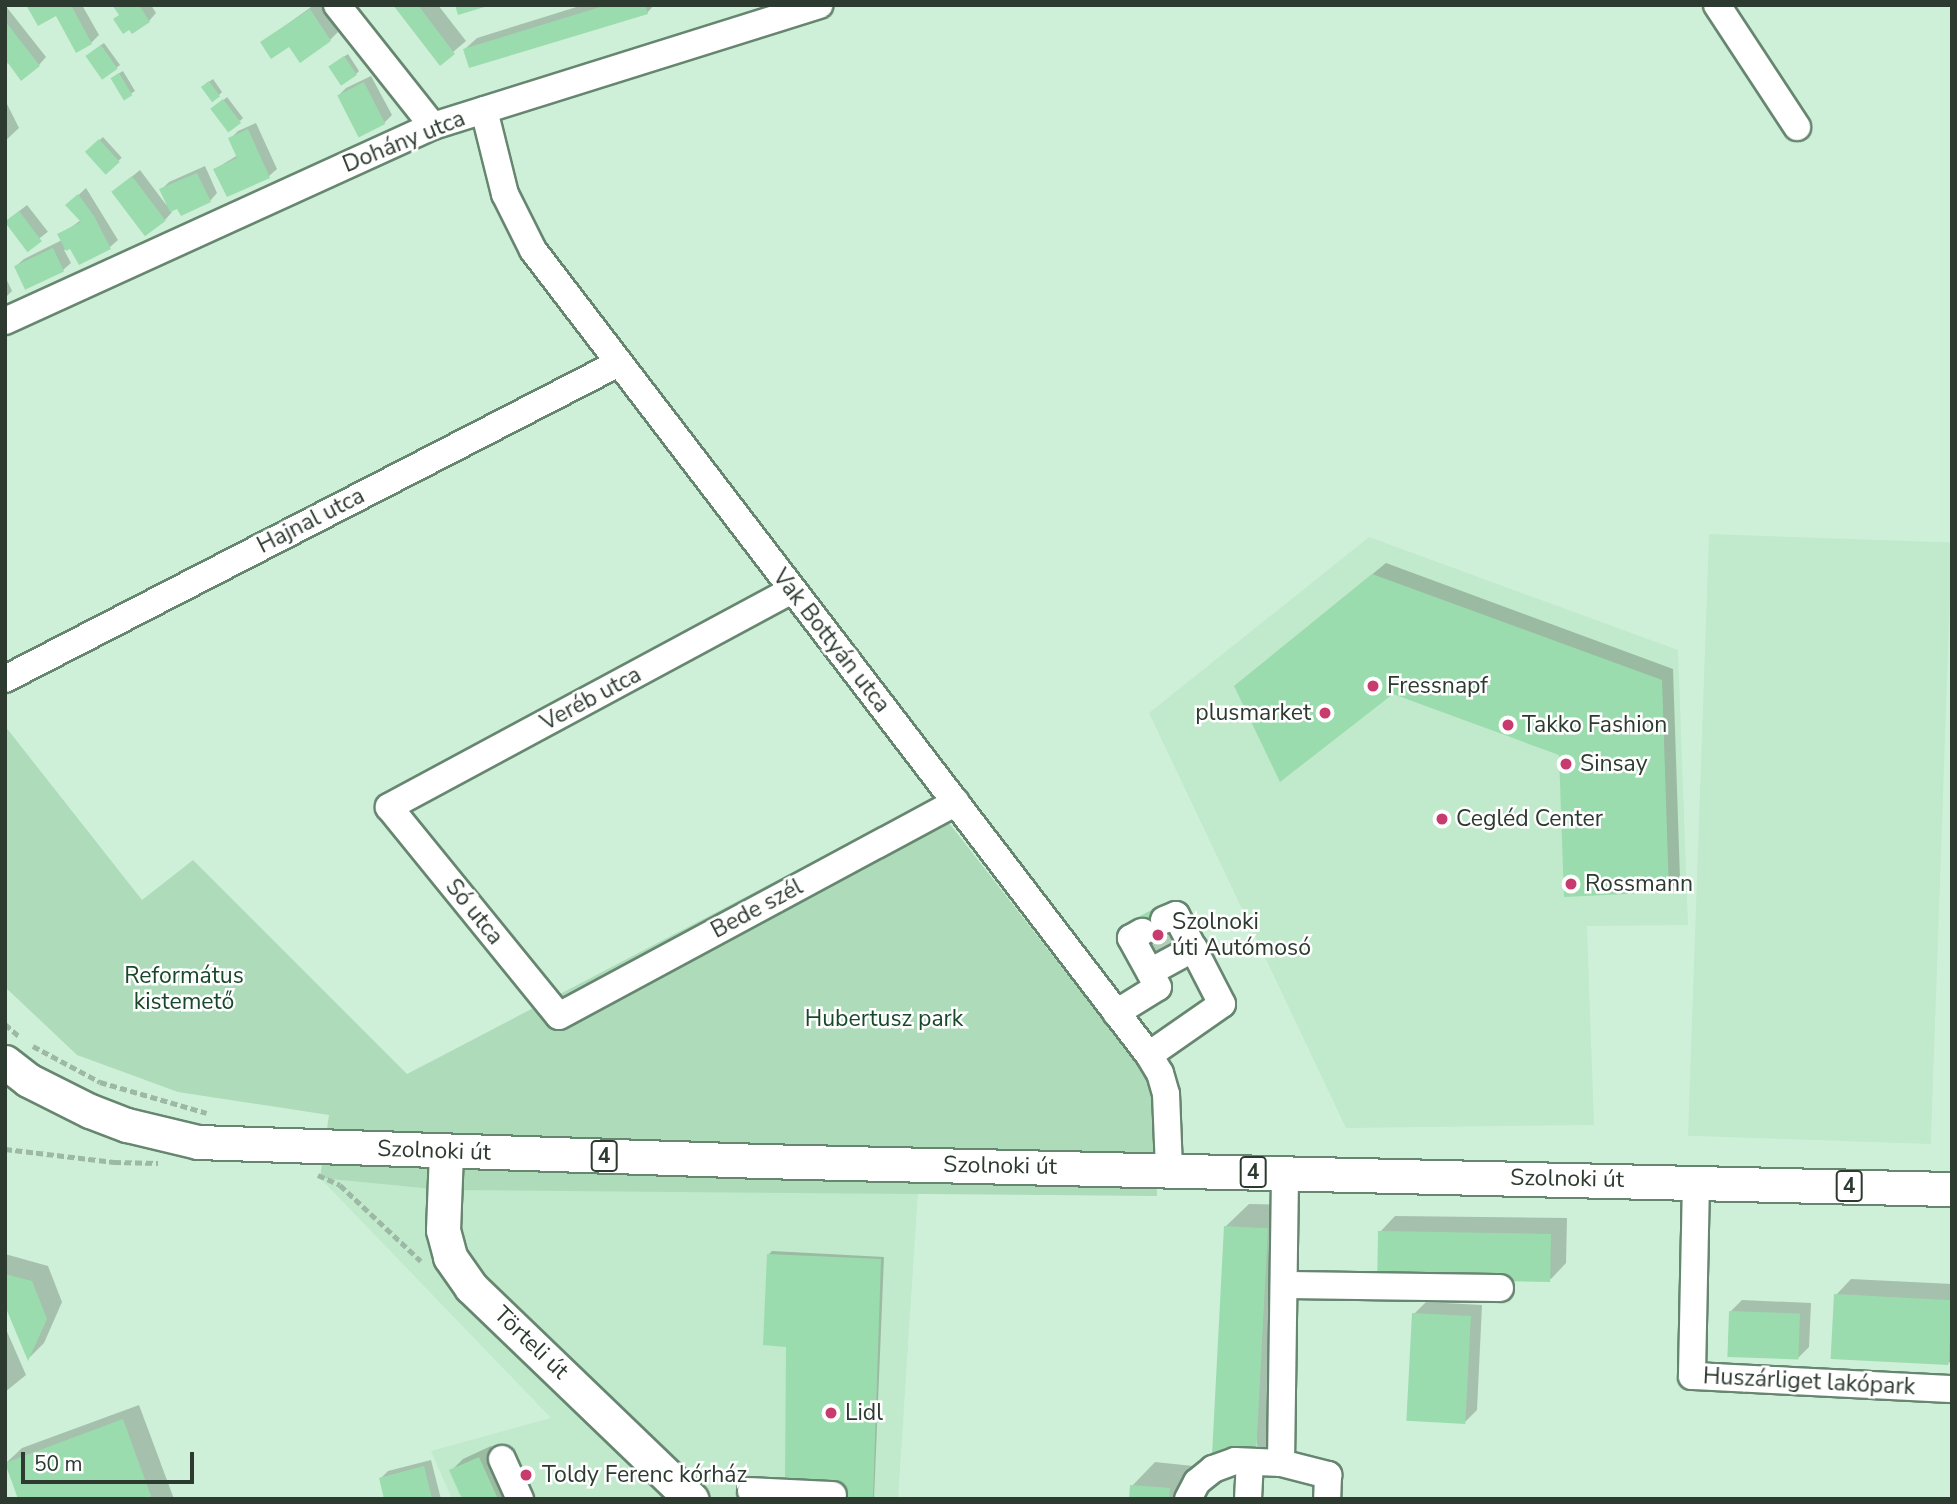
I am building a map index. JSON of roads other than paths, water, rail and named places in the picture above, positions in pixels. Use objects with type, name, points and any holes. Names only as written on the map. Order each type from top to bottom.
[{"type":"main road","name":"Szolnoki út","points":[[5,1062],[57,1095],[127,1125],[198,1142],[446,1152],[1952,1189]]},
{"type":"main road","name":"Törteli út","points":[[446,1152],[442,1190],[443,1230],[450,1257],[471,1287],[691,1499]]},
{"type":"street","points":[[337,5],[433,126]]},
{"type":"street","name":"Dohány utca","points":[[5,321],[433,126],[819,5]]},
{"type":"street","points":[[1717,5],[1797,127]]},
{"type":"street","name":"Vak Bottyán utca","points":[[484,110],[505,194],[516,222],[533,250],[617,364],[1149,1055],[1160,1073],[1166,1094],[1170,1170]]},
{"type":"street","name":"Hajnal utca","points":[[5,679],[617,364]]},
{"type":"street","name":"Veréb utca","points":[[389,807],[792,590]]},
{"type":"street","name":"Bede szél","points":[[559,1016],[956,802]]},
{"type":"street","name":"Só utca","points":[[389,807],[559,1016]]},
{"type":"street","points":[[1116,1013],[1158,987],[1163,944],[1222,1004],[1149,1055]]},
{"type":"street","points":[[1281,1463],[1285,1172]]},
{"type":"street","name":"Huszárliget lakópark","points":[[1696,1182],[1692,1376],[1952,1389]]},
{"type":"street","points":[[1285,1285],[1500,1288]]},
{"type":"street","points":[[502,1459],[520,1499]]},
{"type":"street","points":[[1188,1499],[1197,1482],[1213,1469],[1235,1461],[1281,1463],[1328,1475],[1327,1499]]},
{"type":"street","points":[[1248,1499],[1250,1462]]},
{"type":"street","points":[[752,1487],[832,1495]]},
{"type":"tunnel","points":[[1152,950],[1174,938]]},
{"type":"place","name":"Fressnapf","points":[[1373,686]]},
{"type":"place","name":"plusmarket","points":[[1325,713]]},
{"type":"place","name":"Takko Fashion","points":[[1508,725]]},
{"type":"place","name":"Sinsay","points":[[1566,764]]},
{"type":"place","name":"Cegléd Center","points":[[1442,819]]},
{"type":"place","name":"Rossmann","points":[[1571,884]]},
{"type":"place","name":"Szolnoki úti Autómosó","points":[[1158,935]]},
{"type":"place","name":"Lidl","points":[[831,1413]]},
{"type":"place","name":"Toldy Ferenc kórház","points":[[526,1475]]},
{"type":"park label","name":"Református kistemető","points":[[184,989]]},
{"type":"park label","name":"Hubertusz park","points":[[884,1019]]}]
